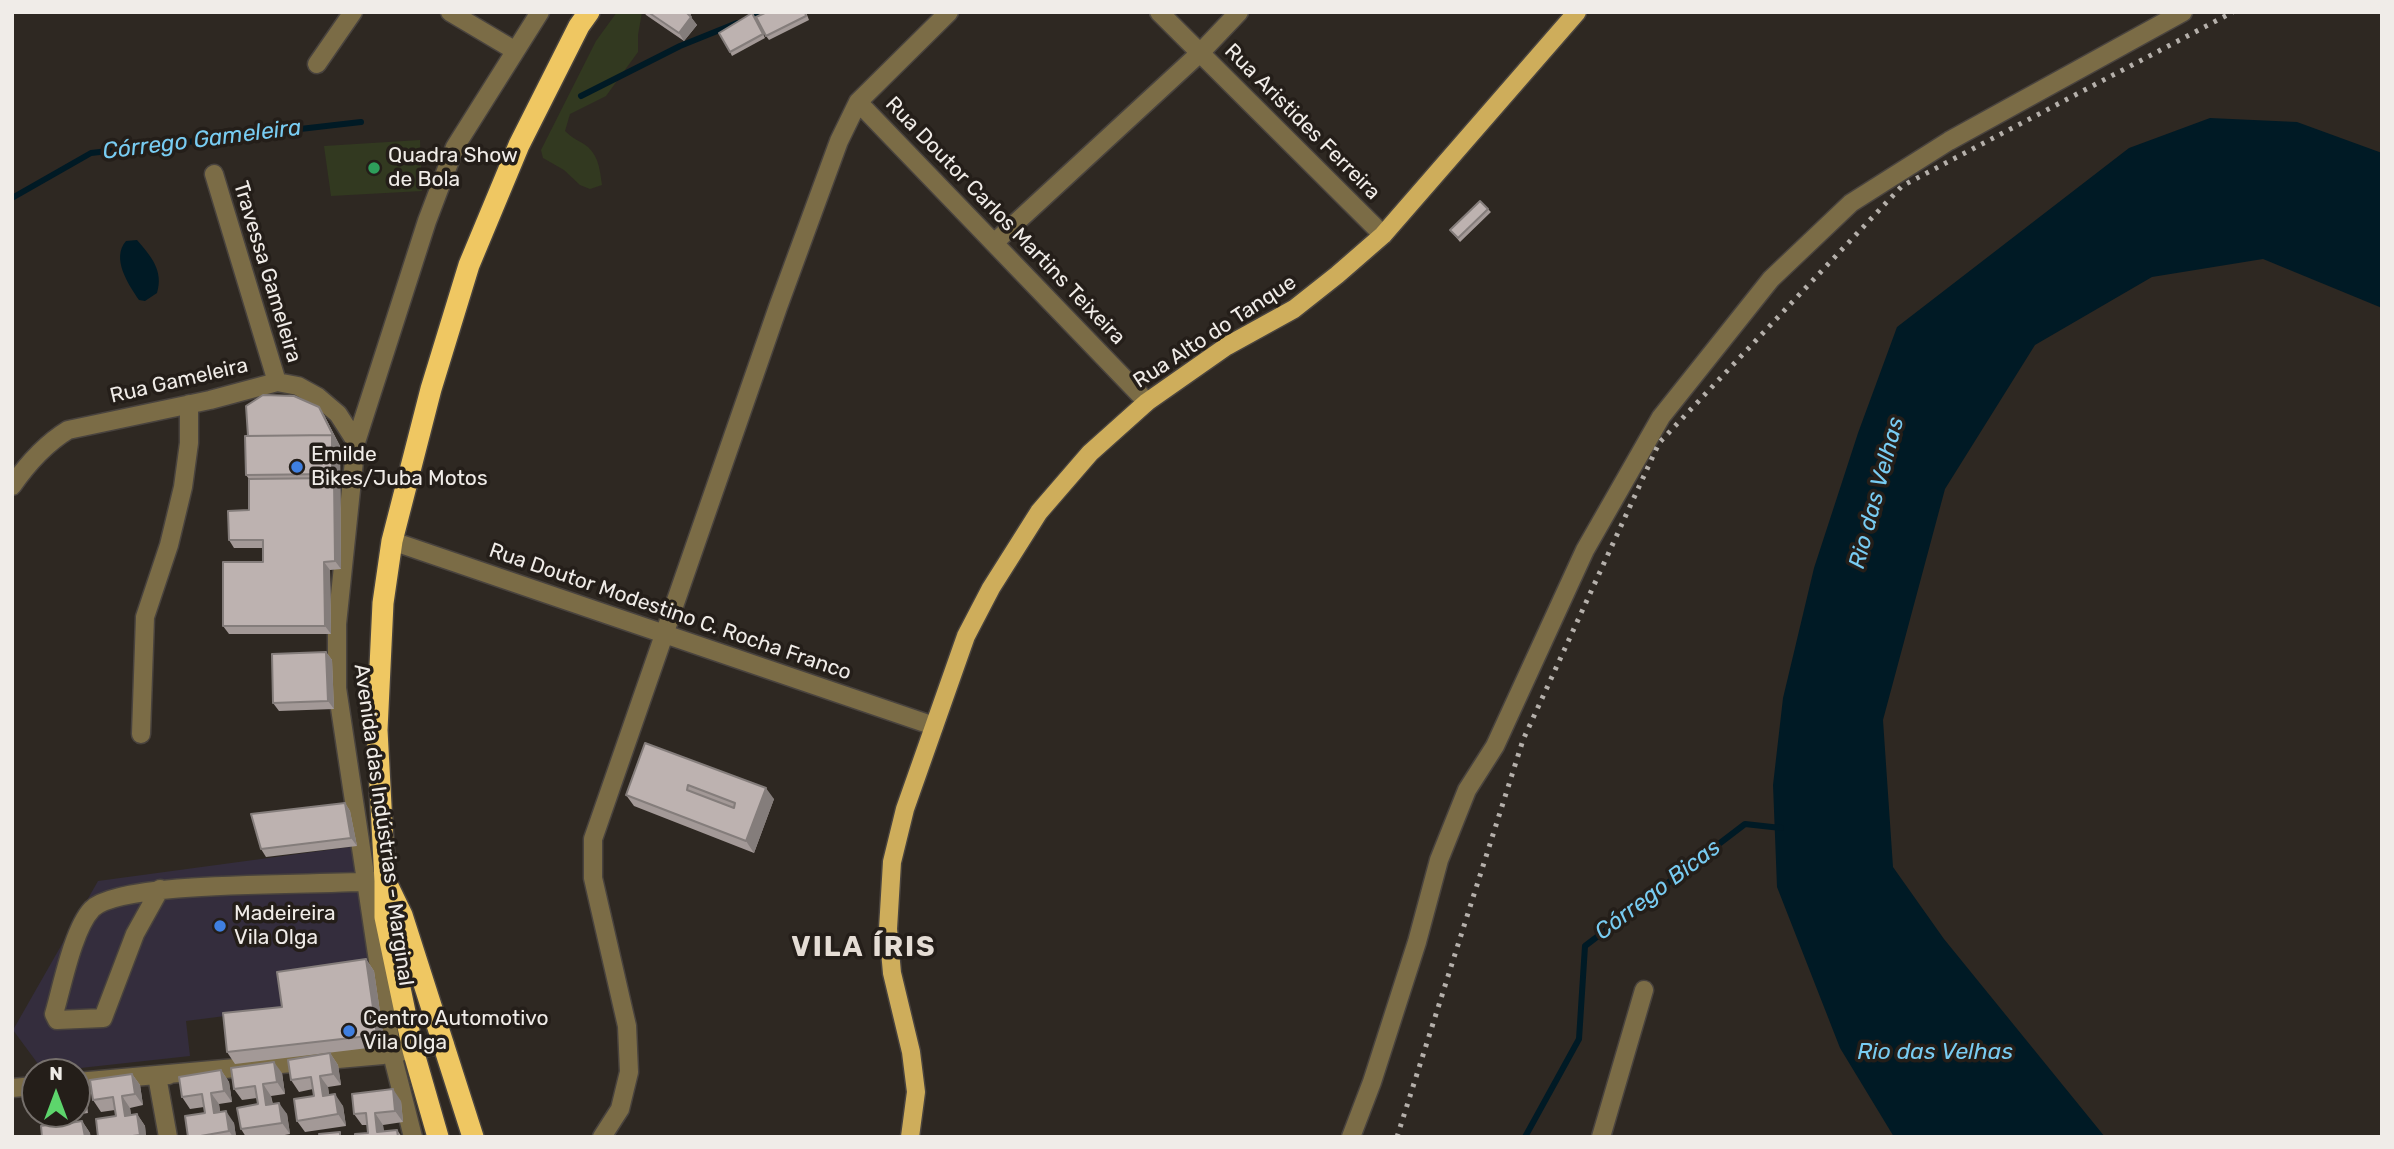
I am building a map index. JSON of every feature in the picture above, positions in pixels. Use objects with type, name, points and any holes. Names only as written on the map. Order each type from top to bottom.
[{"type":"highway","points":[[438,1137],[403,1052],[378,917],[377,730],[383,603],[392,541],[431,389],[469,265],[519,145],[579,26],[589,12]]},
{"type":"highway","points":[[376,881],[402,915],[473,1137]]},
{"type":"main road","name":"Rua Alto do Tanque","points":[[910,1137],[916,1092],[911,1052],[892,973],[888,929],[892,862],[905,809],[966,636],[991,588],[1039,512],[1090,453],[1147,402],[1227,346],[1294,309],[1383,235],[1577,12]]},
{"type":"street","points":[[317,64],[353,12]]},
{"type":"street","points":[[450,12],[514,50]]},
{"type":"street","name":"Avenida das Indústrias - Marginal","points":[[376,881],[337,688],[337,624],[356,442],[427,221],[455,147],[540,12]]},
{"type":"street","points":[[602,1137],[620,1109],[629,1072],[627,1026],[593,878],[593,839],[778,307],[839,141],[858,102],[949,12]]},
{"type":"street","name":"Rua Aristides Ferreira","points":[[1159,12],[1383,235]]},
{"type":"street","points":[[995,242],[1200,52],[1239,12]]},
{"type":"street","points":[[1351,1137],[1372,1082],[1409,967],[1439,860],[1467,790],[1495,746],[1586,550],[1661,417],[1771,279],[1851,203],[1949,141],[2183,12]]},
{"type":"street","name":"Rua Doutor Carlos Martins Teixeira","points":[[858,102],[1147,402]]},
{"type":"street","name":"Travessa Gameleira","points":[[214,174],[277,382]]},
{"type":"street","name":"Rua Gameleira","points":[[12,486],[49,442],[68,430],[277,382],[298,386],[318,397],[338,414],[356,442]]},
{"type":"street","points":[[141,734],[145,617],[169,545],[183,487],[189,443],[190,404]]},
{"type":"street","name":"Rua Doutor Modestino C. Rocha Franco","points":[[392,541],[934,726]]},
{"type":"street","points":[[160,889],[135,934],[103,1018],[57,1020],[54,1014],[80,928],[89,912],[108,899],[160,889],[376,881]]},
{"type":"street","points":[[1601,1137],[1644,990]]},
{"type":"street","points":[[91,1081],[403,1052],[445,1044]]},
{"type":"street","points":[[403,1052],[413,1137]]},
{"type":"street","points":[[168,1137],[158,1076],[169,1074]]},
{"type":"shaded area","name":"Madeireira Vila Olga","points":[[357,846],[374,971],[288,1008],[186,1021],[190,1056],[91,1067],[91,1058],[34,1058],[13,1030],[98,881]]},
{"type":"green space","points":[[617,12],[642,12],[638,52],[606,96],[570,114],[565,131],[588,147],[597,160],[602,185],[590,189],[580,185],[564,170],[543,158],[541,150],[596,41]]},
{"type":"green space","name":"Quadra Show de Bola","points":[[420,140],[422,191],[331,196],[324,146]]},
{"type":"water","name":"Rio das Velhas","points":[[2210,118],[2297,122],[2382,153],[2382,308],[2263,259],[2152,277],[2035,345],[1945,489],[1883,720],[1893,867],[1944,939],[2105,1137],[1894,1137],[1840,1048],[1777,887],[1773,785],[1783,698],[1814,568],[1858,433],[1897,327],[2129,148]]},
{"type":"water","points":[[137,240],[151,258],[159,278],[157,293],[145,301],[139,300],[135,294],[121,263],[120,255],[126,241]]},
{"type":"building","points":[[648,12],[686,12],[691,17],[679,33]]},
{"type":"building","points":[[767,12],[805,12],[806,16],[766,36],[756,17]]},
{"type":"building","points":[[752,13],[763,34],[730,52],[719,33]]},
{"type":"building","points":[[1480,201],[1488,209],[1458,238],[1450,230]]},
{"type":"building","points":[[263,395],[294,396],[319,407],[335,439],[332,435],[248,436],[246,406]]},
{"type":"building","name":"Emilde Bikes/Juba Motos","points":[[332,435],[332,474],[246,475],[245,436]]},
{"type":"building","points":[[334,478],[335,561],[324,562],[325,626],[223,626],[223,562],[263,562],[263,540],[229,540],[228,511],[249,510],[249,479]]},
{"type":"building","points":[[326,652],[328,701],[273,703],[272,654]]},
{"type":"building","points":[[645,743],[766,788],[746,841],[626,795]],"holes":[[[688,785],[735,803],[734,808],[687,790]]]},
{"type":"building","points":[[345,803],[351,838],[261,849],[251,814]]},
{"type":"building","points":[[366,959],[377,1035],[227,1052],[223,1013],[282,1007],[277,972]]},
{"type":"building","points":[[330,1053],[333,1074],[320,1076],[323,1096],[335,1094],[338,1114],[297,1121],[294,1099],[314,1096],[311,1077],[291,1080],[288,1060]]},
{"type":"building","points":[[274,1062],[277,1082],[263,1084],[266,1105],[279,1103],[282,1123],[241,1129],[237,1108],[258,1104],[255,1086],[234,1089],[231,1068]]},
{"type":"building","points":[[221,1070],[224,1091],[211,1093],[214,1113],[226,1111],[229,1131],[188,1137],[185,1116],[205,1113],[202,1094],[182,1097],[179,1077]]},
{"type":"building","points":[[132,1074],[135,1094],[122,1096],[125,1116],[137,1114],[140,1135],[98,1137],[96,1119],[116,1116],[113,1097],[93,1100],[91,1080]]},
{"type":"building","points":[[393,1089],[395,1111],[375,1113],[377,1132],[397,1130],[398,1137],[355,1137],[355,1134],[368,1133],[366,1113],[354,1114],[352,1094]]},
{"type":"building","points":[[41,1128],[83,1128],[85,1137],[42,1137]]},
{"type":"building","points":[[340,1132],[340,1137],[320,1137],[319,1134]]},
{"type":"waterway","name":"Córrego Gameleira","points":[[747,19],[763,12]]},
{"type":"waterway","name":"Córrego Gameleira","points":[[581,96],[680,46],[737,23]]},
{"type":"waterway","name":"Córrego Gameleira","points":[[12,198],[91,153],[361,122]]},
{"type":"waterway","name":"Córrego Bicas","points":[[1525,1137],[1579,1039],[1585,946],[1745,824],[1781,828]]},
{"type":"railway","points":[[1397,1137],[1523,740],[1659,443],[1902,186],[2233,12]]},
{"type":"place","name":"Quadra Show de Bola","points":[[374,168]]},
{"type":"place","name":"Emilde Bikes/Juba Motos","points":[[297,467]]},
{"type":"place","name":"Madeireira Vila Olga","points":[[220,926]]},
{"type":"place","name":"Centro Automotivo Vila Olga","points":[[349,1031]]},
{"type":"district","name":"VILA ÍRIS","points":[[864,948]]}]
